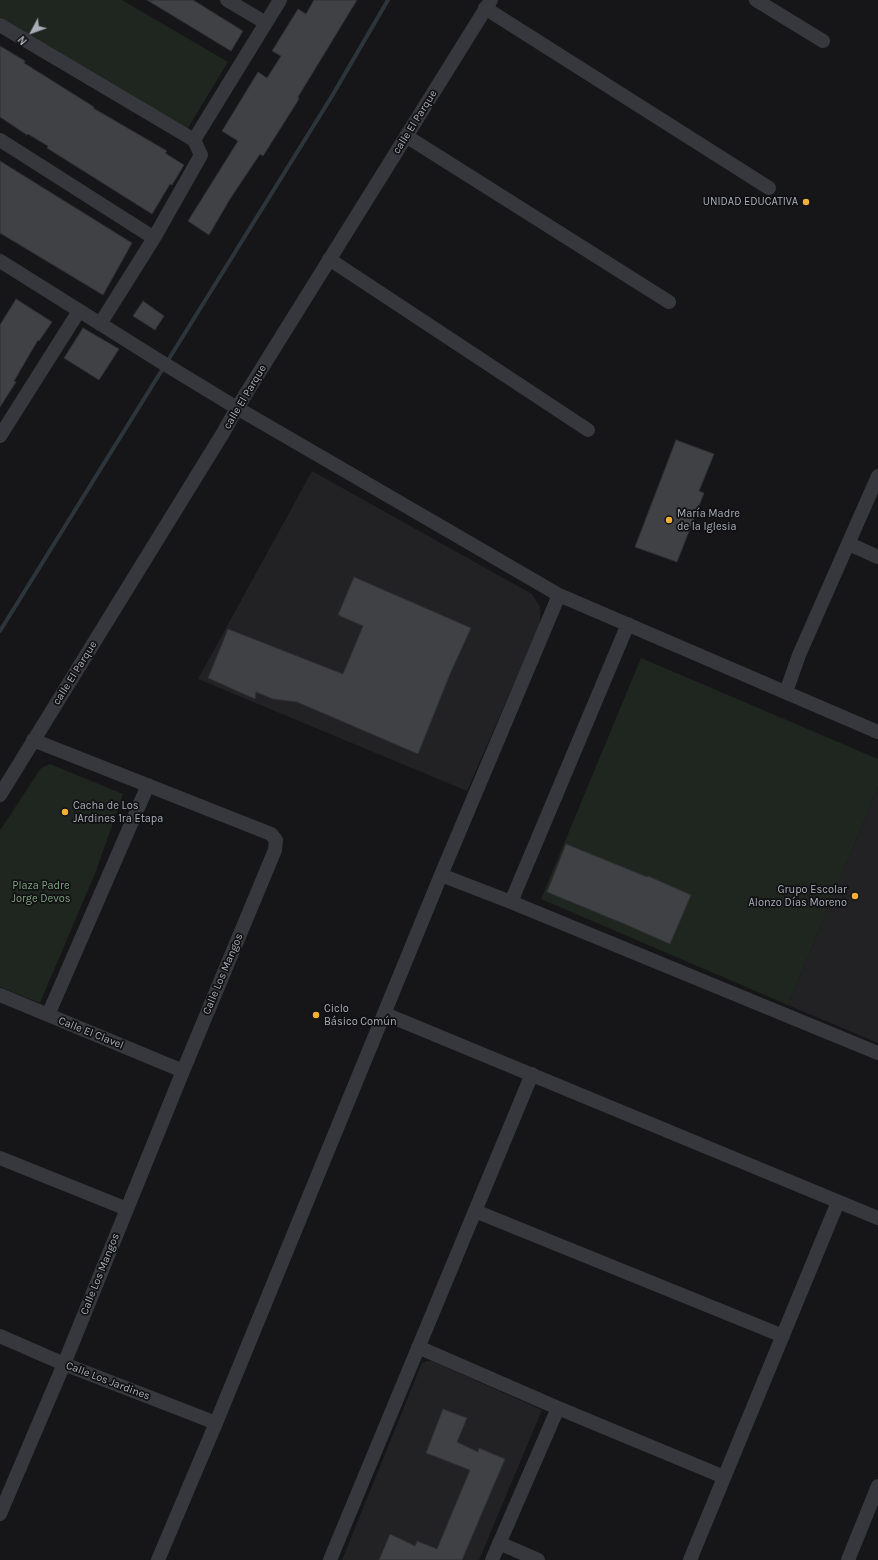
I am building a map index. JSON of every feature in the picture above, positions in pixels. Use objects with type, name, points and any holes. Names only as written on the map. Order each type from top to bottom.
[{"type":"street","points":[[228,0],[266,23]]},
{"type":"street","points":[[194,140],[280,0]]},
{"type":"street","points":[[756,0],[823,41]]},
{"type":"street","points":[[488,4],[769,188]]},
{"type":"street","name":"calle El Parque","points":[[0,795],[237,408],[488,4]]},
{"type":"street","points":[[0,25],[194,140],[201,155],[154,238],[100,324]]},
{"type":"street","points":[[406,136],[669,302]]},
{"type":"street","points":[[0,140],[154,238]]},
{"type":"street","points":[[329,260],[588,430]]},
{"type":"street","points":[[0,261],[237,408],[559,594],[878,732]]},
{"type":"street","points":[[0,436],[80,311]]},
{"type":"street","points":[[786,692],[799,655],[878,476]]},
{"type":"street","points":[[849,544],[878,556]]},
{"type":"street","points":[[158,1560],[385,1014],[441,875],[559,594]]},
{"type":"street","points":[[511,902],[628,624]]},
{"type":"street","name":"Calle Los Mangos","points":[[33,740],[271,834],[276,840],[274,850],[66,1358]]},
{"type":"street","points":[[48,1015],[148,785]]},
{"type":"street","points":[[441,875],[511,902],[878,1053]]},
{"type":"street","name":"Calle El Clavel","points":[[0,995],[183,1071]]},
{"type":"street","points":[[385,1014],[878,1218]]},
{"type":"street","points":[[330,1560],[532,1074]]},
{"type":"street","points":[[0,1158],[127,1208]]},
{"type":"street","points":[[690,1560],[838,1202]]},
{"type":"street","points":[[475,1211],[783,1336]]},
{"type":"street","name":"Calle Los Jardines","points":[[0,1336],[66,1358],[216,1423]]},
{"type":"street","points":[[418,1347],[558,1408],[724,1476]]},
{"type":"street","points":[[1,1507],[66,1358]]},
{"type":"street","points":[[492,1560],[558,1408]]},
{"type":"street","points":[[848,1560],[878,1486]]},
{"type":"street","points":[[499,1543],[538,1560]]},
{"type":"shaded area","points":[[312,471],[532,594],[540,607],[540,624],[467,791],[198,679]]},
{"type":"shaded area","name":"Grupo Escolar Alonzo Días Moreno","points":[[878,787],[878,1043],[788,1005]]},
{"type":"shaded area","points":[[432,1361],[542,1410],[479,1560],[342,1560],[422,1363]]},
{"type":"green space","points":[[0,0],[122,0],[228,62],[186,131],[0,17]]},
{"type":"green space","points":[[641,658],[878,759],[878,787],[788,1005],[541,899]]},
{"type":"green space","name":"Plaza Padre Jorge Devos","points":[[50,764],[123,794],[96,871],[40,1003],[0,987],[0,829],[41,768]]},
{"type":"building","points":[[147,0],[193,0],[243,31],[231,51]]},
{"type":"building","points":[[314,0],[357,0],[298,97],[299,99],[263,156],[260,154],[230,199],[209,235],[188,221],[238,141],[222,131],[258,72],[267,78],[281,56],[272,51],[298,9],[306,14]]},
{"type":"building","points":[[0,46],[94,107],[93,108],[167,151],[165,153],[184,165],[172,185],[170,184],[152,214],[47,148],[48,146],[28,134],[27,135],[0,117]]},
{"type":"building","points":[[0,161],[132,243],[103,295],[0,233]]},
{"type":"building","points":[[16,299],[52,322],[39,341],[38,340],[14,381],[16,382],[0,407],[0,325]]},
{"type":"building","points":[[143,301],[164,316],[155,330],[133,316]]},
{"type":"building","points":[[83,328],[119,349],[99,380],[64,358]]},
{"type":"building","name":"María Madre de la Iglesia","points":[[676,440],[714,454],[699,491],[704,493],[677,562],[635,547]]},
{"type":"building","points":[[354,577],[471,628],[450,674],[418,754],[297,702],[273,699],[256,692],[255,699],[208,678],[228,629],[343,674],[363,626],[338,615]]},
{"type":"building","points":[[566,844],[647,877],[648,876],[691,895],[670,944],[547,892]]},
{"type":"building","points":[[443,1409],[467,1418],[457,1442],[478,1452],[479,1448],[505,1459],[462,1560],[379,1560],[390,1534],[415,1546],[417,1541],[437,1549],[470,1470],[426,1453]]},
{"type":"waterway","points":[[0,631],[332,96],[388,0]]},
{"type":"place","name":"UNIDAD EDUCATIVA","points":[[806,202]]},
{"type":"place","name":"María Madre de la Iglesia","points":[[669,520]]},
{"type":"place","name":"Cacha de Los JArdines 1ra Etapa","points":[[65,812]]},
{"type":"place","name":"Grupo Escolar Alonzo Días Moreno","points":[[855,896]]},
{"type":"place","name":"Ciclo Básico Común","points":[[316,1015]]}]
